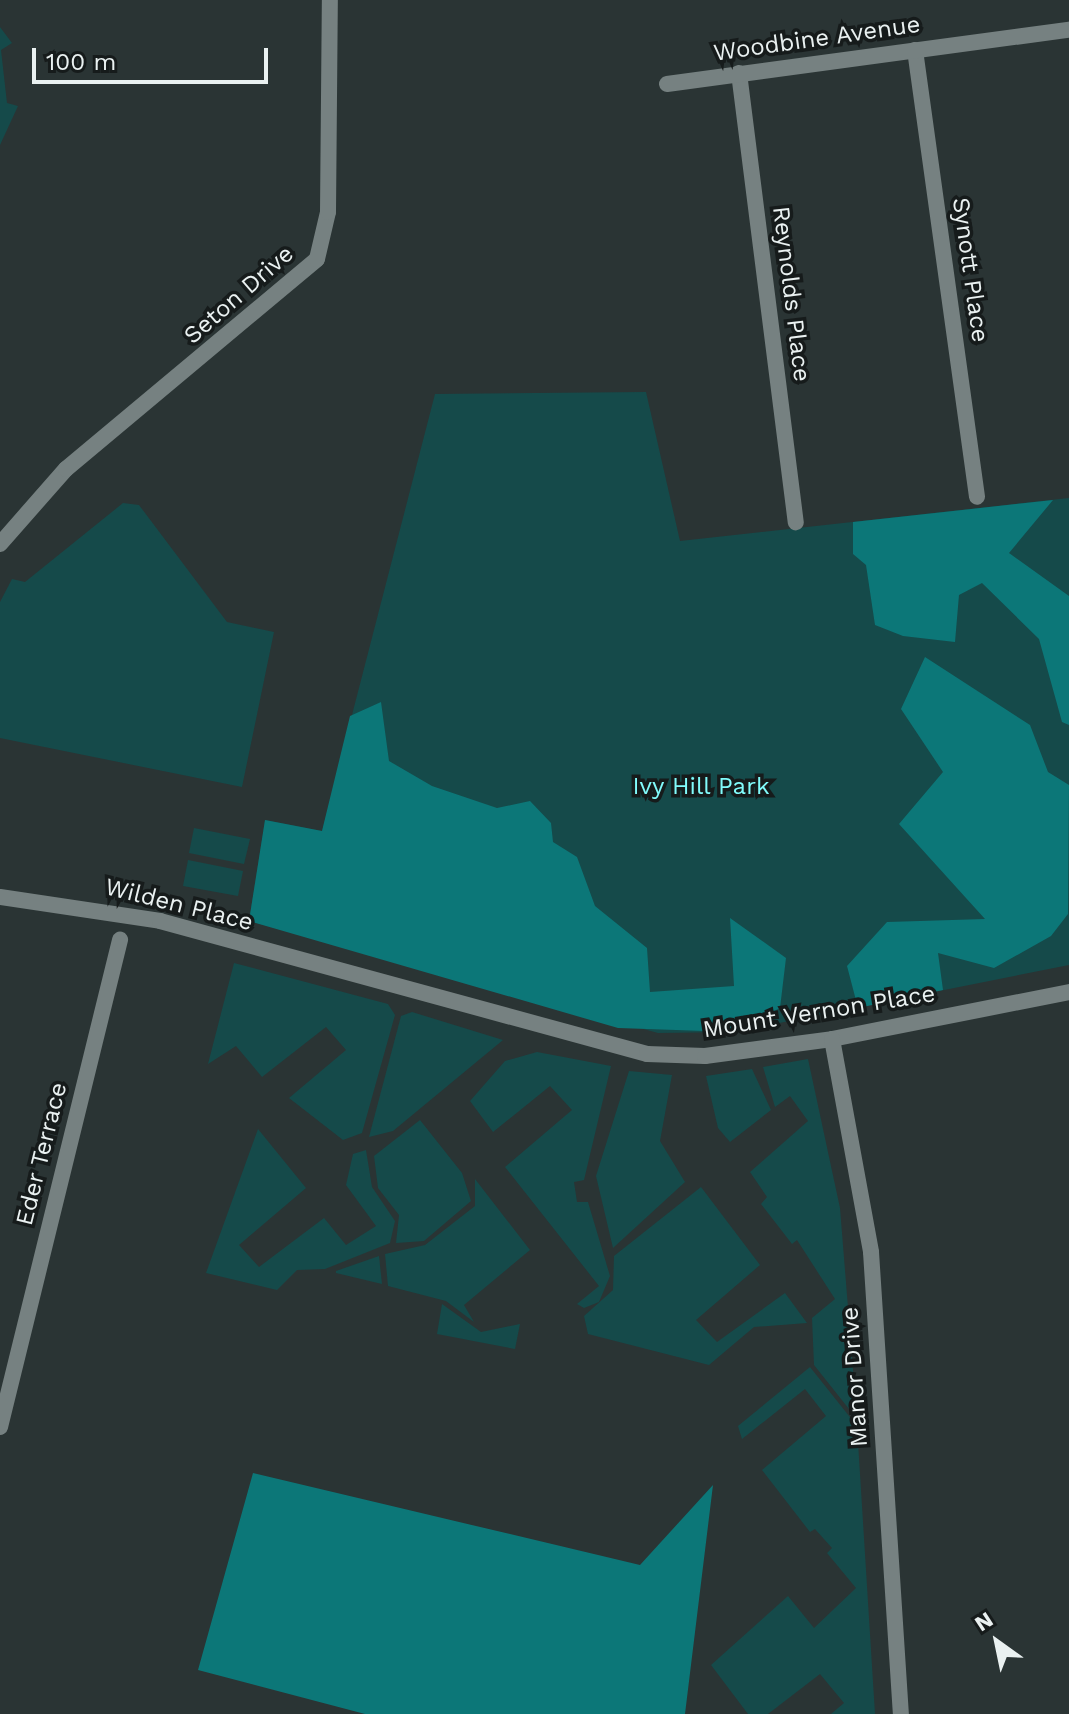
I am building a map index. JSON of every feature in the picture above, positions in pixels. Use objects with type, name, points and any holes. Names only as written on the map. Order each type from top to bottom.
[{"type":"street","name":"Seton Drive","points":[[0,544],[66,469],[317,259],[328,212],[330,0]]},
{"type":"street","name":"Woodbine Avenue","points":[[667,84],[1069,30]]},
{"type":"street","name":"Synott Place","points":[[915,50],[977,497]]},
{"type":"street","name":"Reynolds Place","points":[[739,73],[796,522]]},
{"type":"street","name":"Wilden Place","points":[[0,897],[160,921],[344,973]]},
{"type":"street","name":"Eder Terrace","points":[[0,1427],[120,940]]},
{"type":"street","name":"Mount Vernon Place","points":[[344,973],[647,1054],[705,1056],[832,1039],[1069,992]]},
{"type":"street","name":"Manor Drive","points":[[832,1039],[871,1252],[901,1714]]},
{"type":"green space","points":[[0,27],[12,43],[1,50],[7,103],[18,106],[0,145]]},
{"type":"green space","name":"Ivy Hill Park","points":[[646,392],[680,541],[1069,498],[1069,965],[734,1032],[658,1033],[249,921],[265,820],[322,831],[435,394]]},
{"type":"green space","points":[[123,503],[139,505],[227,622],[274,632],[242,787],[0,738],[0,602],[12,579],[25,582]]},
{"type":"green space","points":[[194,828],[250,839],[244,864],[189,853]]},
{"type":"green space","points":[[188,860],[243,871],[238,896],[183,886]]},
{"type":"green space","points":[[234,963],[388,1004],[395,1015],[362,1133],[343,1140],[289,1098],[346,1050],[326,1027],[262,1077],[236,1046],[208,1064]]},
{"type":"green space","points":[[412,1012],[503,1040],[393,1131],[369,1137],[401,1016]]},
{"type":"green space","points":[[537,1052],[611,1066],[584,1180],[574,1182],[577,1202],[588,1202],[610,1276],[599,1302],[584,1308],[577,1304],[599,1286],[505,1167],[572,1110],[550,1086],[493,1132],[470,1101],[505,1061]]},
{"type":"green space","points":[[808,1059],[840,1208],[856,1407],[849,1409],[814,1365],[812,1318],[835,1299],[797,1240],[792,1244],[761,1204],[767,1197],[750,1172],[808,1121],[790,1096],[775,1107],[763,1067]]},
{"type":"green space","points":[[752,1069],[771,1110],[730,1142],[718,1128],[706,1076]]},
{"type":"green space","points":[[629,1071],[672,1075],[660,1141],[685,1182],[613,1248],[596,1176]]},
{"type":"green space","points":[[420,1120],[462,1173],[471,1201],[424,1241],[396,1243],[399,1215],[378,1188],[374,1156]]},
{"type":"green space","points":[[258,1129],[306,1188],[239,1245],[259,1267],[324,1218],[346,1245],[376,1226],[346,1185],[353,1154],[366,1150],[372,1187],[395,1221],[390,1243],[325,1269],[297,1270],[277,1290],[206,1273]]},
{"type":"green space","points":[[475,1179],[530,1250],[464,1305],[474,1322],[446,1301],[388,1286],[385,1254],[425,1245],[475,1206]]},
{"type":"green space","points":[[701,1187],[760,1265],[696,1320],[717,1342],[785,1293],[807,1323],[754,1327],[709,1365],[588,1334],[584,1316],[613,1290],[614,1256]]},
{"type":"green space","points":[[379,1256],[382,1284],[336,1273],[336,1271]]},
{"type":"green space","points":[[442,1304],[481,1332],[520,1324],[515,1349],[437,1334]]},
{"type":"green space","points":[[810,1367],[857,1426],[875,1714],[831,1714],[844,1703],[820,1674],[768,1714],[748,1714],[711,1665],[788,1596],[814,1628],[856,1588],[827,1553],[832,1548],[815,1529],[810,1532],[762,1470],[826,1416],[805,1389],[742,1439],[738,1426]]},
{"type":"shaded area","points":[[1053,500],[1009,553],[1069,596],[1069,725],[1062,722],[1039,639],[982,583],[959,595],[955,642],[903,636],[875,625],[866,565],[853,554],[853,522]]},
{"type":"shaded area","points":[[925,657],[1030,725],[1048,772],[1069,785],[1068,914],[1051,936],[994,968],[938,953],[943,990],[858,1008],[847,966],[887,922],[985,919],[899,824],[943,772],[901,709]]},
{"type":"shaded area","points":[[381,702],[389,761],[432,786],[497,808],[530,801],[551,823],[553,842],[577,857],[595,906],[647,948],[650,992],[734,986],[730,918],[786,958],[780,1008],[734,1032],[618,1028],[249,921],[265,820],[322,831],[350,716]]},
{"type":"shaded area","points":[[253,1473],[640,1565],[713,1485],[685,1714],[365,1714],[198,1670]]}]
